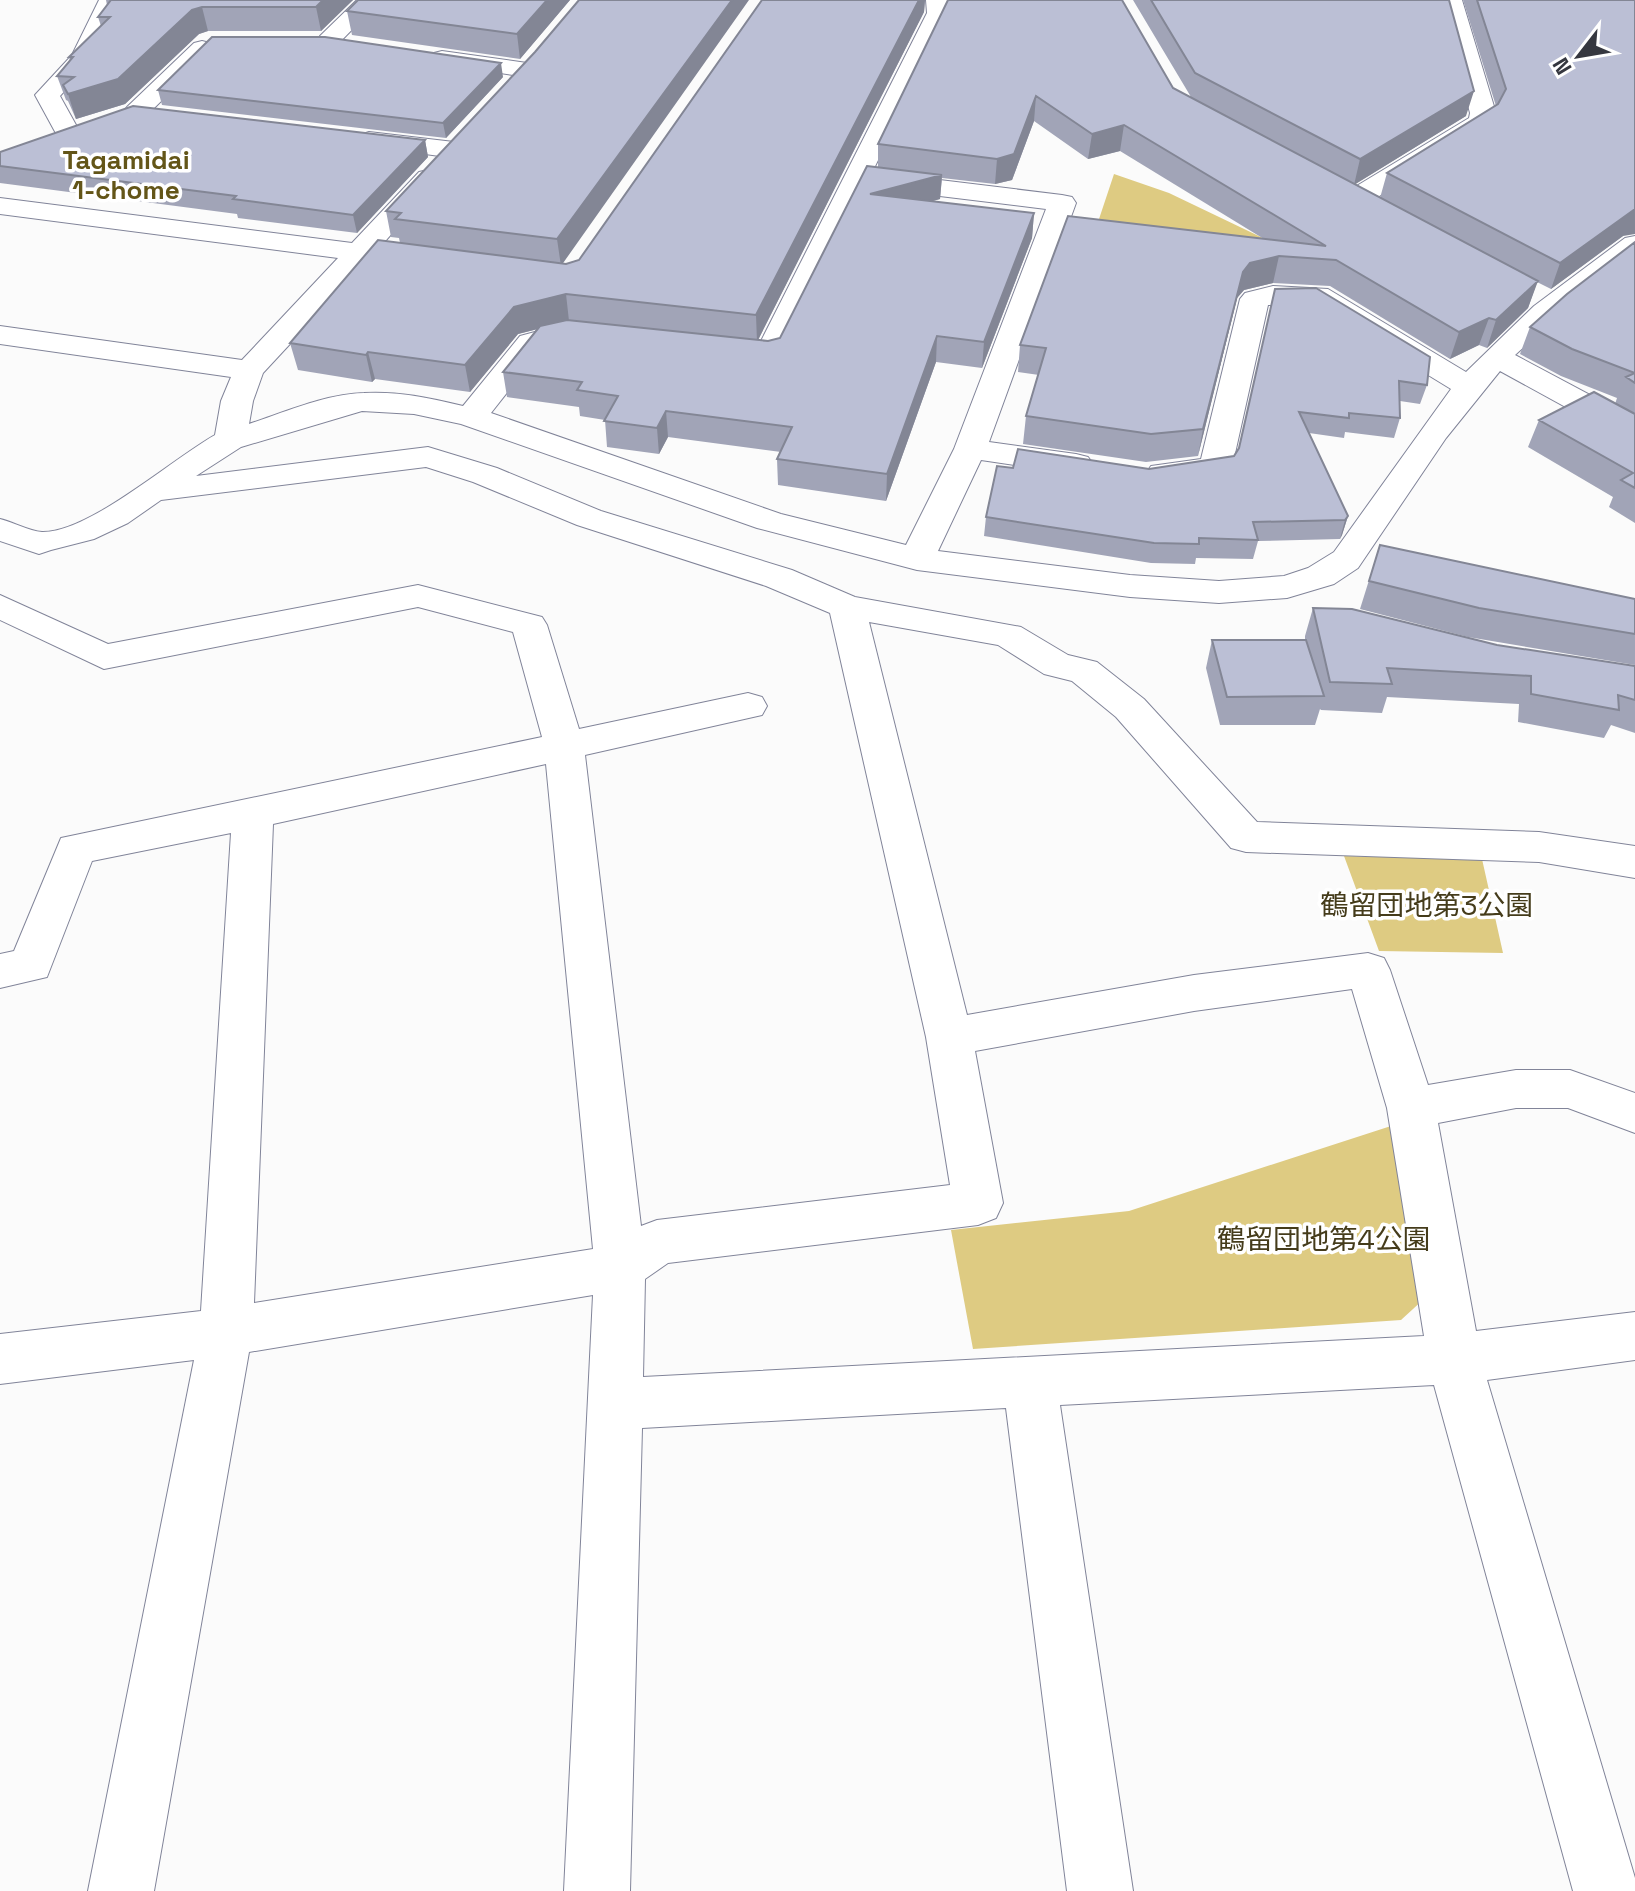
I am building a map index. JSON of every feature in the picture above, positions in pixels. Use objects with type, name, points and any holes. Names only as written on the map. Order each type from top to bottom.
[{"type":"street","points":[[68,134],[47,95],[82,58],[110,0]]},
{"type":"street","points":[[328,41],[370,0]]},
{"type":"street","points":[[692,346],[769,355],[938,13],[937,0]]},
{"type":"street","points":[[1355,199],[1480,122],[1483,113],[1451,0]]},
{"type":"street","points":[[136,112],[209,41],[224,41]]},
{"type":"street","points":[[298,41],[328,41],[359,46]]},
{"type":"street","points":[[506,93],[547,46]]},
{"type":"street","points":[[420,54],[527,70]]},
{"type":"street","points":[[41,145],[136,112],[168,116]]},
{"type":"street","points":[[230,440],[237,401],[249,370],[475,127]]},
{"type":"street","points":[[343,137],[454,150]]},
{"type":"street","points":[[856,178],[1062,203],[970,449],[917,559]]},
{"type":"street","points":[[1328,185],[1381,213]]},
{"type":"street","points":[[0,206],[452,264]]},
{"type":"street","points":[[0,570],[4,532],[39,543],[82,532],[116,516],[230,440],[325,410],[362,402],[414,404],[471,417],[769,521],[917,559],[1130,586],[1219,592],[1287,587],[1321,576],[1346,560],[1469,387],[1496,357],[1553,306],[1635,244]]},
{"type":"street","points":[[1526,291],[1553,306]]},
{"type":"street","points":[[970,449],[1146,475],[1215,467],[1255,299],[1273,295],[1318,295],[1469,387]]},
{"type":"street","points":[[471,417],[531,342],[570,333]]},
{"type":"street","points":[[0,335],[249,370]]},
{"type":"street","points":[[1496,357],[1635,432]]},
{"type":"street","points":[[154,491],[428,457],[485,475],[589,518],[779,578],[847,607],[1008,635],[1057,665],[1084,671],[1130,708],[1246,837],[1539,847],[1626,859],[1635,863]]},
{"type":"street","points":[[1261,590],[1314,611]]},
{"type":"street","points":[[0,606],[104,657],[418,596],[529,625],[564,746],[620,1268],[597,1891]]},
{"type":"street","points":[[0,1359],[226,1332],[620,1268],[657,1242],[978,1203],[949,1037],[847,607]]},
{"type":"street","points":[[0,971],[31,965],[76,849],[253,814],[748,706]]},
{"type":"street","points":[[121,1891],[226,1332],[253,814]]},
{"type":"street","points":[[949,1037],[1194,993],[1368,970],[1411,1108],[1454,1359],[1606,1891]]},
{"type":"street","points":[[1411,1108],[1516,1089],[1570,1089],[1635,1113]]},
{"type":"street","points":[[615,1404],[1454,1359],[1635,1336]]},
{"type":"street","points":[[1029,1381],[1100,1891]]},
{"type":"green space","points":[[1114,174],[1169,193],[1265,239],[1251,278],[1095,231]]},
{"type":"green space","name":"鶴留団地第3公園","points":[[1344,856],[1482,859],[1503,953],[1379,951]]},
{"type":"green space","name":"鶴留団地第4公園","points":[[1391,1126],[1425,1298],[1401,1320],[973,1349],[951,1230],[1129,1211]]},
{"type":"building","points":[[111,0],[323,0],[316,7],[202,7],[192,10],[118,79],[68,94],[63,85],[74,77],[57,76],[73,57],[69,57],[110,17],[98,17]]},
{"type":"building","points":[[358,0],[547,0],[517,34],[347,11]]},
{"type":"building","points":[[579,0],[732,0],[557,239],[395,219],[401,213],[386,211],[535,52]]},
{"type":"building","points":[[762,0],[919,0],[756,315],[566,294],[514,307],[465,365],[368,352],[366,355],[290,343],[378,240],[566,264],[579,260]]},
{"type":"building","points":[[948,0],[1122,0],[1173,88],[1538,281],[1496,320],[1489,318],[1459,332],[1336,260],[1279,256],[1250,263],[1243,272],[1203,429],[1151,434],[1026,416],[1046,348],[1020,345],[1068,216],[1326,246],[1124,125],[1092,134],[1036,96],[1014,154],[997,159],[878,144]]},
{"type":"building","points":[[1151,0],[1449,0],[1474,91],[1360,159],[1195,73]]},
{"type":"building","points":[[1477,0],[1635,0],[1635,209],[1560,263],[1387,173],[1498,104],[1506,89]]},
{"type":"building","points":[[212,37],[325,37],[501,63],[443,123],[158,90]]},
{"type":"building","points":[[133,106],[425,140],[353,215],[233,199],[236,196],[0,166],[0,152]]},
{"type":"building","points":[[867,166],[942,175],[870,194],[1034,213],[984,342],[937,336],[887,474],[777,459],[792,427],[666,411],[657,428],[604,421],[618,396],[577,390],[582,382],[503,372],[540,326],[567,320],[768,341],[780,338]]},
{"type":"building","points":[[1635,242],[1635,373],[1572,349],[1530,327],[1567,294]]},
{"type":"building","points":[[1316,288],[1430,357],[1427,385],[1399,381],[1400,418],[1349,413],[1349,418],[1299,412],[1348,516],[1345,520],[1253,522],[1258,540],[1199,538],[1199,544],[1154,543],[986,517],[997,466],[1013,468],[1018,449],[1149,469],[1234,456],[1239,448],[1275,289]]},
{"type":"building","points":[[1635,373],[1635,383],[1626,377]]},
{"type":"building","points":[[1594,392],[1635,414],[1635,488],[1621,480],[1633,473],[1539,420]]},
{"type":"building","points":[[1380,545],[1635,599],[1635,634],[1479,608],[1369,581]]},
{"type":"building","points":[[1313,608],[1352,609],[1497,645],[1635,666],[1635,700],[1618,695],[1619,710],[1531,694],[1531,676],[1387,668],[1392,684],[1330,682]]},
{"type":"building","points":[[1212,640],[1306,640],[1324,696],[1227,697]]},
{"type":"district","name":"Tagamidai 1-chome","points":[[126,175]]}]
